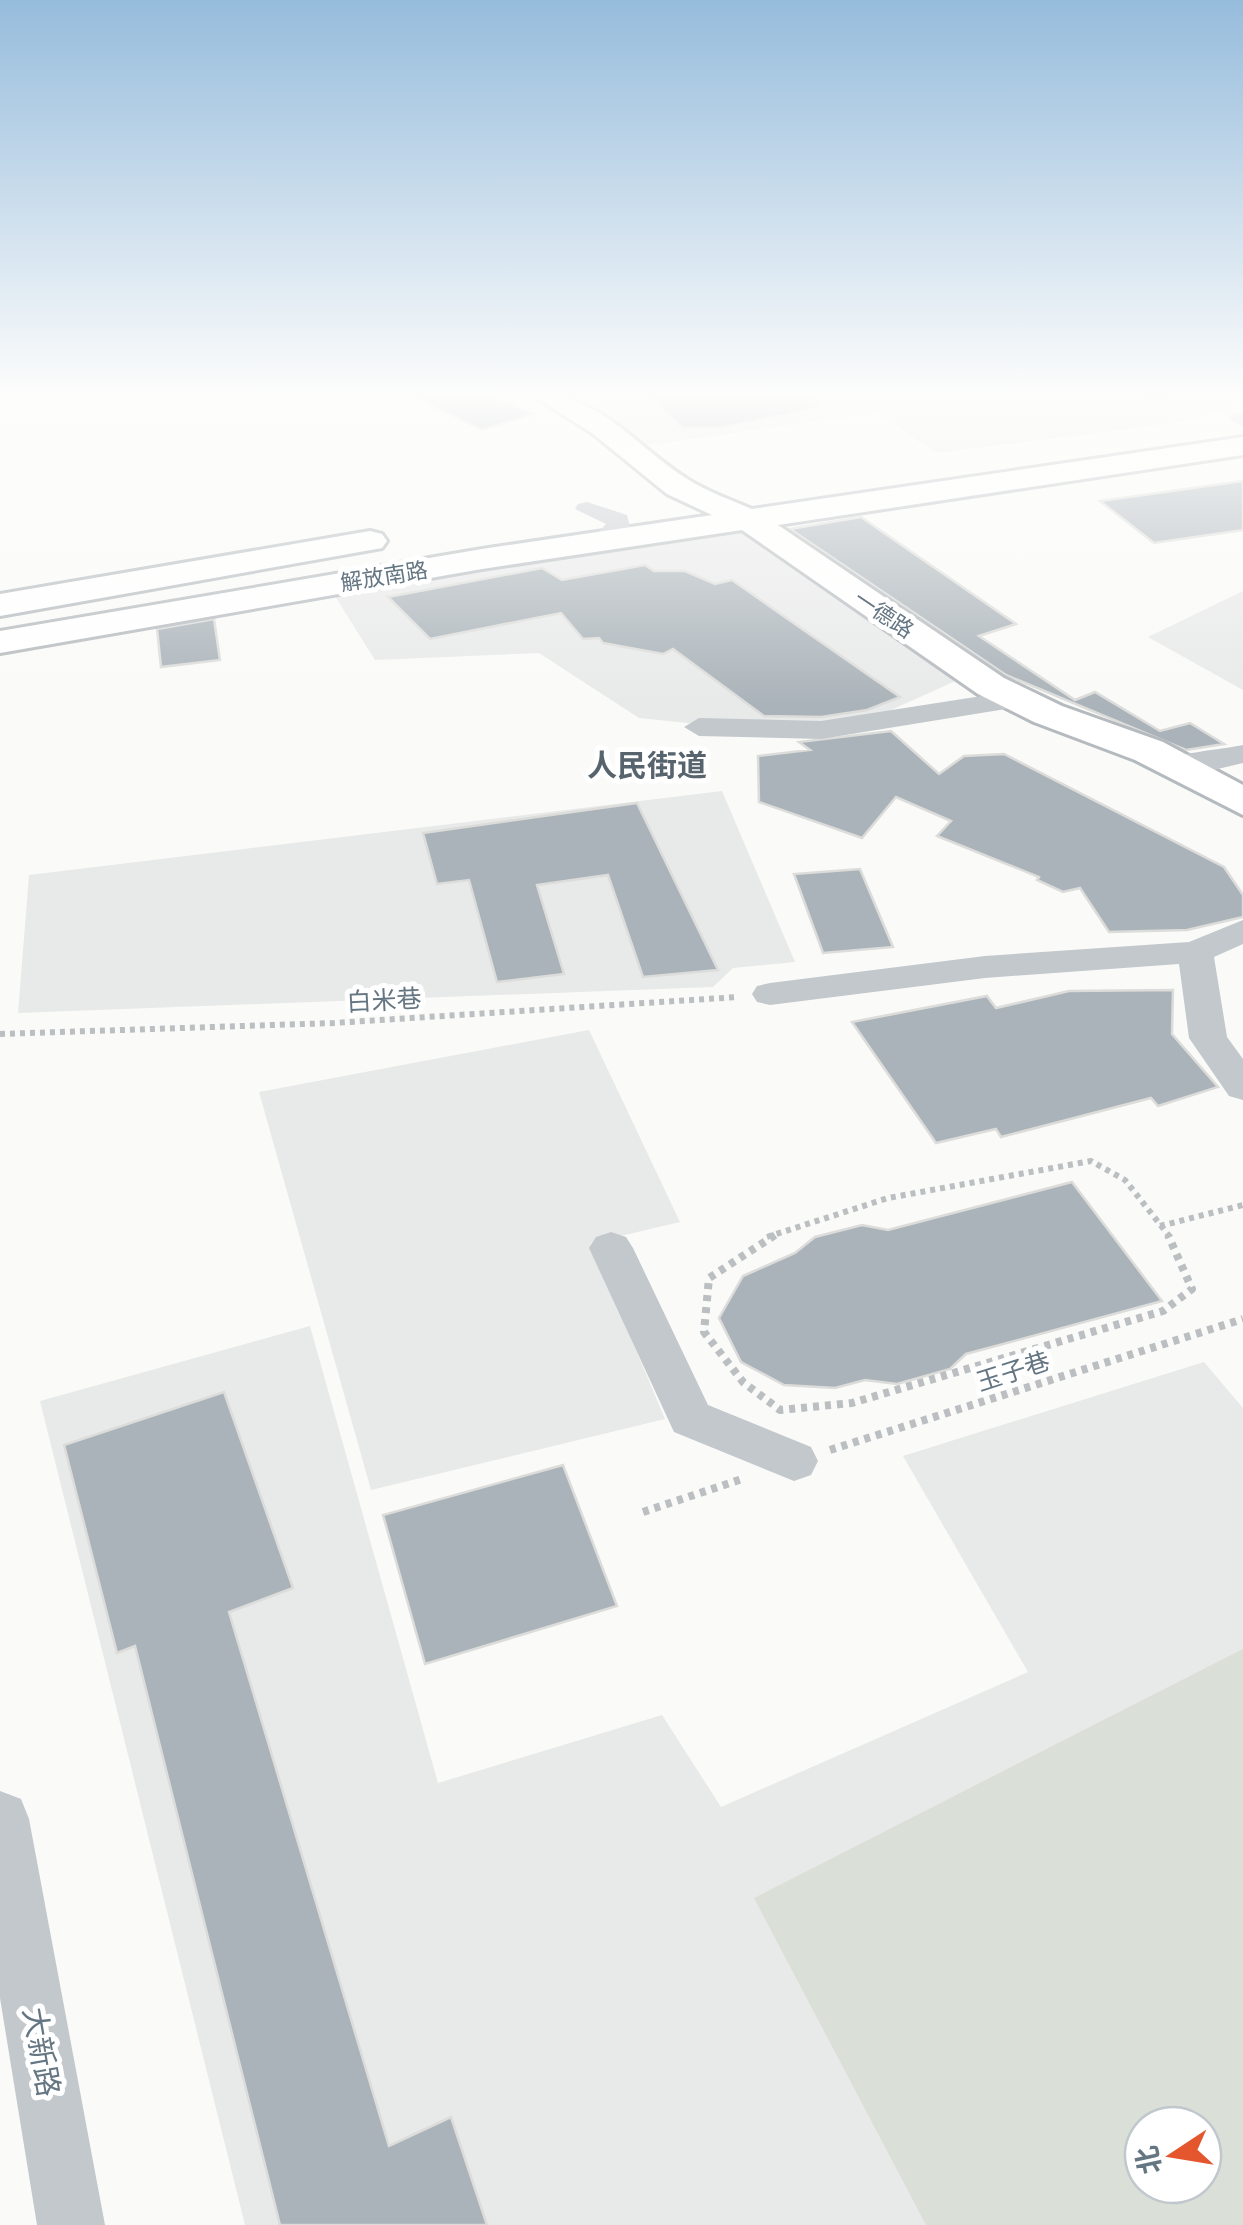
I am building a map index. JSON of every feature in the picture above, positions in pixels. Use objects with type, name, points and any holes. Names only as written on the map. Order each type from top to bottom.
[{"type":"main road","name":"解放南路","points":[[571,511],[679,498]]},
{"type":"main road","name":"一德路","points":[[698,498],[749,520],[1014,700],[1175,763],[1243,802]]},
{"type":"main road","name":"解放南路","points":[[0,642],[865,498]]},
{"type":"main road","name":"解放南路","points":[[0,605],[399,536]]},
{"type":"street","points":[[571,511],[618,520],[618,532],[604,542]]},
{"type":"street","points":[[699,727],[821,730],[1014,700]]},
{"type":"street","points":[[1175,763],[1200,764],[1243,754]]},
{"type":"street","points":[[770,994],[985,966],[1195,952],[1243,931]]},
{"type":"street","points":[[1195,952],[1208,1038],[1243,1087]]},
{"type":"street","points":[[611,1248],[692,1418],[794,1461]]},
{"type":"street","name":"大新路","points":[[0,1820],[71,2225]]},
{"type":"path","name":"白米巷","points":[[0,1034],[334,1023],[770,994]]},
{"type":"path","points":[[1091,1160],[1111,1166],[1160,1226],[1182,1255],[1192,1289],[1163,1311],[852,1403],[780,1410],[744,1382],[704,1332],[709,1278],[765,1238],[888,1198],[1091,1160]]},
{"type":"path","points":[[1160,1226],[1243,1206]]},
{"type":"path","name":"玉子巷","points":[[643,1512],[1243,1319]]},
{"type":"shaded area","points":[[749,520],[971,674],[860,724],[737,728],[639,718],[539,653],[375,660],[328,585]]},
{"type":"shaded area","points":[[1243,591],[1243,690],[1148,637]]},
{"type":"shaded area","points":[[722,791],[795,962],[733,968],[713,987],[18,1013],[29,875]]},
{"type":"shaded area","points":[[589,1030],[680,1222],[591,1243],[665,1419],[371,1490],[259,1092]]},
{"type":"shaded area","points":[[310,1326],[438,1783],[662,1715],[721,1807],[1028,1672],[903,1456],[1204,1362],[1243,1408],[1243,2225],[245,2225],[40,1401]]},
{"type":"shaded area","points":[[1243,1649],[1243,2225],[926,2225],[754,1898]]},
{"type":"building","points":[[1243,498],[1243,530],[1154,543],[1100,501]]},
{"type":"building","points":[[861,517],[1016,624],[979,636],[1075,700],[1095,692],[1160,731],[1190,723],[1224,744],[1186,750],[1006,675],[790,529]]},
{"type":"building","points":[[645,565],[654,571],[685,571],[715,584],[732,580],[900,697],[867,710],[821,717],[764,716],[673,649],[663,654],[603,643],[599,638],[583,639],[561,613],[430,639],[388,597],[542,568],[562,580]]},
{"type":"building","points":[[214,619],[220,660],[161,667],[157,629]]},
{"type":"building","points":[[891,731],[939,774],[964,756],[1004,754],[1224,867],[1243,895],[1243,917],[1187,930],[1109,932],[1080,888],[1063,892],[1037,880],[1039,877],[937,836],[951,821],[896,797],[862,838],[759,802],[758,756],[810,750],[799,742]]},
{"type":"building","points":[[637,803],[718,970],[643,977],[608,875],[537,885],[564,974],[497,982],[469,880],[437,884],[423,833]]},
{"type":"building","points":[[860,869],[893,947],[823,953],[794,874]]},
{"type":"building","points":[[1173,990],[1172,1034],[1218,1087],[1158,1106],[1151,1098],[1001,1137],[996,1129],[936,1143],[852,1022],[987,996],[996,1008],[1069,991]]},
{"type":"building","points":[[1072,1182],[1162,1301],[966,1354],[950,1369],[897,1384],[865,1380],[835,1388],[784,1385],[741,1362],[719,1318],[743,1276],[795,1253],[815,1237],[862,1225],[888,1230]]},
{"type":"building","points":[[224,1392],[293,1588],[229,1612],[389,2146],[451,2117],[487,2225],[280,2225],[135,1646],[117,1653],[64,1445]]},
{"type":"building","points":[[563,1465],[617,1606],[425,1664],[383,1515]]},
{"type":"district","name":"人民街道","points":[[647,766]]}]
